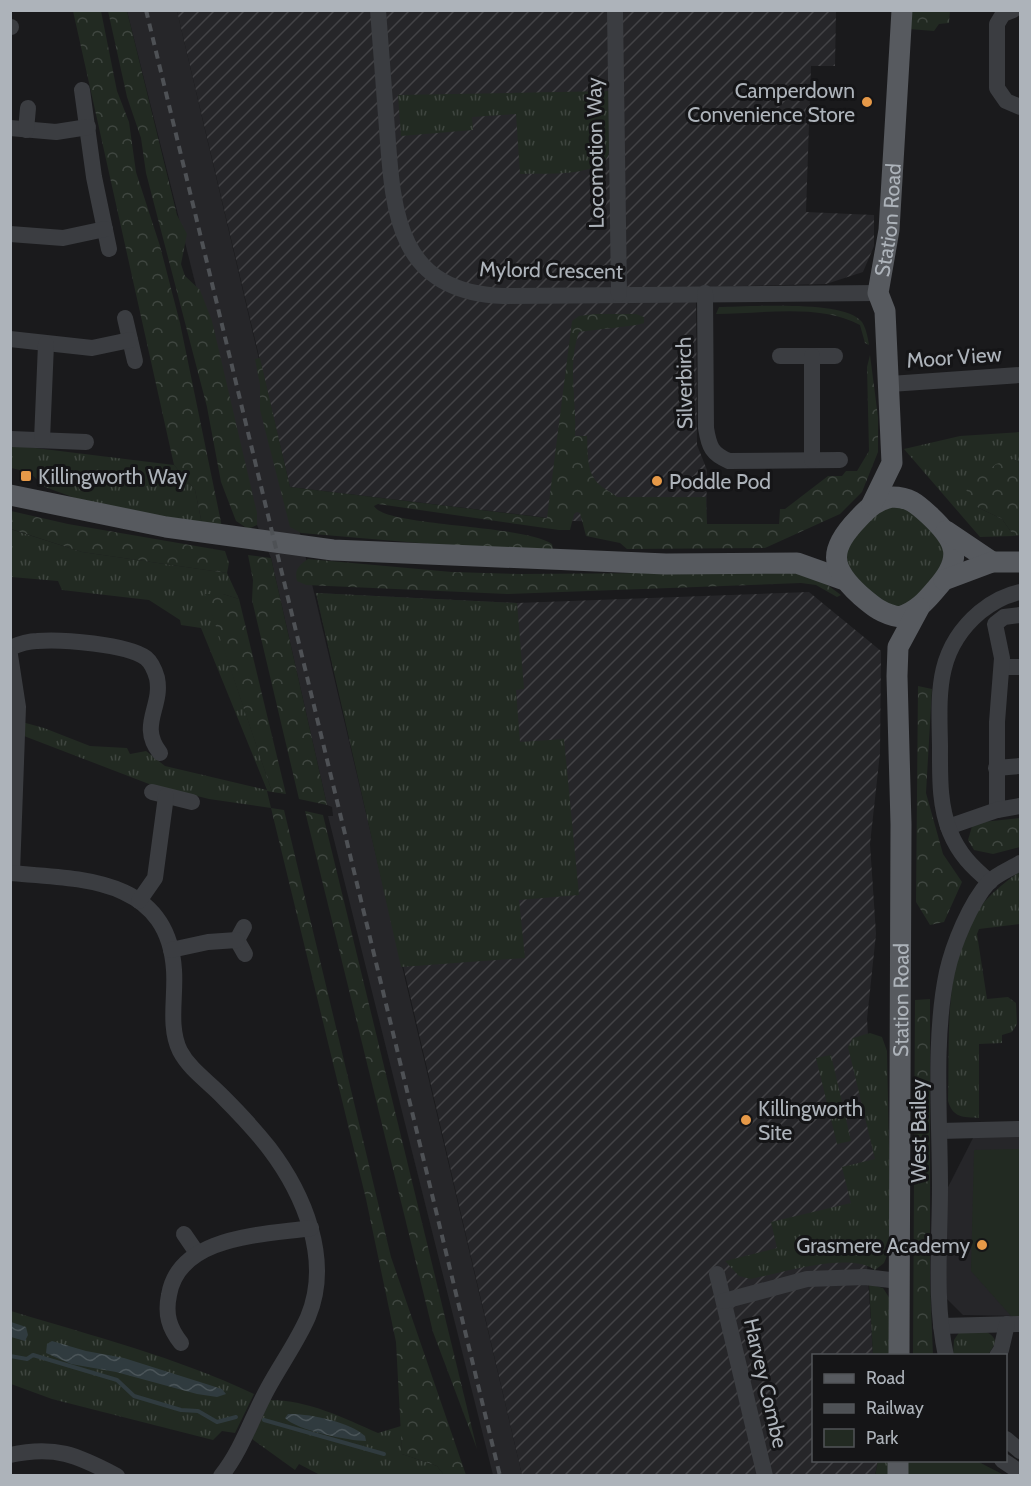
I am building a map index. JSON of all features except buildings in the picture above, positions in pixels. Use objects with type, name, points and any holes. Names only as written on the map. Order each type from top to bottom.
[{"type":"main road","name":"Station Road","points":[[872,504],[892,463],[885,311],[878,293],[889,230],[902,10]]},
{"type":"main road","name":"Station Road","points":[[892,463],[913,500]]},
{"type":"main road","points":[[10,488],[69,506]]},
{"type":"main road","points":[[10,495],[166,527],[333,550],[666,564],[797,563],[842,579],[878,611],[900,617],[919,608],[949,574],[954,555],[952,542],[946,531]]},
{"type":"main road","points":[[842,579],[838,569],[842,535],[872,504],[892,496],[913,500],[946,531],[992,562]]},
{"type":"main road","points":[[797,563],[839,546]]},
{"type":"main road","points":[[944,580],[992,562],[1020,562]]},
{"type":"main road","name":"Station Road","points":[[898,647],[919,608]]},
{"type":"main road","name":"Station Road","points":[[878,611],[898,647],[901,824],[899,1354]]},
{"type":"street","name":"Mylord Crescent","points":[[378,10],[394,207],[403,236],[420,261],[438,278],[481,295],[878,293]]},
{"type":"street","name":"Locomotion Way","points":[[615,10],[620,294]]},
{"type":"street","points":[[1013,10],[1003,14],[998,24],[997,88],[1006,101],[1020,107]]},
{"type":"street","points":[[82,90],[110,249]]},
{"type":"street","points":[[28,108],[18,129],[56,132],[88,127]]},
{"type":"street","points":[[10,234],[63,238],[105,229]]},
{"type":"street","name":"Silverbirch","points":[[705,293],[706,428],[709,445],[715,455],[729,461],[812,460]]},
{"type":"street","points":[[125,318],[135,361]]},
{"type":"street","points":[[10,339],[92,348],[130,340]]},
{"type":"street","points":[[42,440],[46,344]]},
{"type":"street","points":[[780,356],[835,356]]},
{"type":"street","points":[[812,356],[812,460],[840,460]]},
{"type":"street","name":"Moor View","points":[[890,384],[1020,375]]},
{"type":"street","points":[[11,439],[86,442]]},
{"type":"street","points":[[990,882],[967,862],[948,826],[942,805],[939,688],[945,663],[956,637],[966,624],[995,602],[1020,592]]},
{"type":"street","points":[[997,810],[996,768],[1002,667],[995,624],[1004,617],[1020,615]]},
{"type":"street","points":[[10,648],[24,642],[54,641],[115,648],[144,657],[153,668],[157,679],[158,693],[150,725],[156,747],[135,746]]},
{"type":"street","points":[[10,656],[18,707],[11,873],[105,883],[139,901],[167,936],[171,950],[175,1035],[180,1051],[191,1067],[223,1096],[269,1148],[295,1189],[310,1228],[317,1268],[313,1302],[299,1334],[235,1455],[220,1476]]},
{"type":"street","points":[[1002,667],[1020,667]]},
{"type":"street","points":[[996,768],[1020,766]]},
{"type":"street","points":[[139,901],[155,878],[159,794],[192,802]]},
{"type":"street","points":[[948,826],[997,810],[1020,806]]},
{"type":"street","name":"West Bailey","points":[[946,1354],[941,1326],[940,1131],[942,1005],[947,971],[960,932],[990,882],[1020,863]]},
{"type":"street","points":[[171,950],[208,942],[242,940]]},
{"type":"street","points":[[940,1131],[1020,1130]]},
{"type":"street","points":[[171,1338],[167,1311],[172,1282],[182,1266],[197,1253],[243,1238],[310,1228]]},
{"type":"street","points":[[184,1234],[197,1253]]},
{"type":"street","name":"Harvey Combe","points":[[717,1274],[765,1476]]},
{"type":"street","name":"Harvey Combe","points":[[724,1301],[807,1279],[865,1276],[899,1281]]},
{"type":"street","points":[[941,1326],[1014,1324],[998,1354]]},
{"type":"street","points":[[1007,1441],[1020,1451]]},
{"type":"street","points":[[10,1455],[38,1450],[59,1450],[82,1457],[117,1476]]},
{"type":"street","points":[[1004,1462],[1020,1472]]},
{"type":"shaded area","points":[[127,11],[177,11],[522,1475],[493,1475],[328,816],[333,816],[332,807],[327,805],[271,558],[254,518]]},
{"type":"shaded area","points":[[177,11],[836,11],[835,66],[811,66],[806,212],[874,215],[874,246],[863,272],[826,284],[696,287],[697,445],[707,470],[706,524],[574,521],[290,487]]},
{"type":"shaded area","points":[[809,592],[881,651],[880,753],[870,844],[876,934],[867,1019],[881,1235],[867,1264],[873,1354],[812,1354],[812,1462],[878,1462],[875,1475],[522,1475],[316,593],[517,603]]},
{"type":"shaded area","name":"Grasmere Academy","points":[[1020,1134],[1020,1316],[963,1315],[944,1296],[945,1193],[974,1136]]},
{"type":"green space","points":[[73,11],[101,11],[117,91],[129,122],[136,172],[160,246],[180,323],[222,527],[202,524],[195,490],[174,465]]},
{"type":"green space","points":[[108,11],[127,11],[177,215],[187,234],[181,264],[185,276],[200,290],[212,321],[257,513],[257,525],[248,529],[236,521],[221,482],[207,407],[146,173],[141,138],[127,97]]},
{"type":"green space","points":[[910,11],[950,11],[949,23],[939,24],[934,31],[909,29]]},
{"type":"green space","points":[[610,91],[609,152],[605,160],[585,170],[520,174],[516,114],[472,117],[473,130],[401,136],[398,95]]},
{"type":"green space","points":[[795,306],[837,310],[852,315],[862,322],[869,345],[865,343],[860,325],[844,318],[790,311],[716,314],[719,307]]},
{"type":"green space","points":[[636,314],[644,317],[644,323],[640,324],[579,332],[575,345],[573,371],[575,436],[587,436],[590,470],[601,486],[617,497],[706,497],[707,524],[779,524],[780,509],[785,509],[828,476],[842,476],[846,471],[857,471],[869,451],[867,367],[870,355],[878,417],[878,452],[862,492],[840,514],[765,548],[627,549],[620,543],[586,536],[580,513],[577,512],[574,514],[570,530],[559,530],[378,504],[374,506],[384,513],[402,518],[536,537],[552,544],[553,549],[524,552],[301,533],[290,527],[260,410],[260,385],[255,359],[260,358],[290,487],[547,518],[572,321],[579,316]]},
{"type":"green space","points":[[1020,432],[1020,463],[1013,459],[977,507],[1002,519],[1014,536],[980,537],[904,449],[960,436]]},
{"type":"green space","points":[[11,445],[174,465],[195,490],[202,524],[94,505],[45,487],[29,472],[11,468]]},
{"type":"green space","points":[[1013,459],[1020,463],[1020,535],[1014,536],[1002,519],[977,507],[965,488],[996,464]]},
{"type":"green space","points":[[900,504],[941,535],[948,558],[915,603],[892,610],[850,578],[845,548],[877,511]]},
{"type":"green space","points":[[11,511],[68,524],[225,551],[229,563],[227,573],[82,552],[11,529]]},
{"type":"green space","points":[[10,529],[82,552],[227,573],[239,599],[223,594],[206,595],[272,792],[267,791],[271,808],[209,799],[149,784],[11,731],[11,719],[44,728],[90,746],[127,748],[130,754],[146,751],[165,766],[267,790],[201,628],[181,625],[180,620],[149,600],[62,590],[58,581],[11,577]]},
{"type":"green space","points":[[248,555],[271,558],[327,805],[299,799],[252,600],[253,580]]},
{"type":"green space","points":[[308,559],[452,572],[520,574],[791,572],[822,581],[841,595],[837,597],[816,585],[801,583],[507,594],[306,585],[297,581],[296,574],[300,566]]},
{"type":"green space","points":[[316,593],[517,603],[524,689],[516,690],[520,742],[564,739],[579,895],[519,900],[525,958],[401,967]]},
{"type":"green space","points":[[205,594],[223,594],[239,599],[286,794],[272,792]]},
{"type":"green space","points":[[918,686],[932,689],[926,793],[943,854],[962,882],[944,922],[930,925],[916,902]]},
{"type":"green space","points":[[271,808],[284,810],[391,1257],[466,1475],[444,1475],[437,1466],[402,1454],[396,1342],[366,1199]]},
{"type":"green space","points":[[305,811],[323,815],[477,1449],[433,1332]]},
{"type":"green space","points":[[1020,818],[1020,847],[993,854],[974,850],[968,840],[973,823]]},
{"type":"green space","points":[[1020,871],[1020,924],[979,929],[977,934],[987,999],[1008,997],[1016,1003],[1017,1024],[1012,1032],[1002,1035],[1002,1043],[979,1044],[979,1118],[963,1117],[953,1111],[948,1101],[949,1023],[955,969],[961,944],[971,921],[985,901]]},
{"type":"green space","points":[[930,999],[930,1283],[933,1354],[913,1354],[915,1000]]},
{"type":"green space","points":[[870,1033],[882,1037],[887,1051],[891,1246],[884,1263],[875,1270],[864,1265],[833,1263],[751,1279],[739,1276],[725,1261],[777,1248],[771,1222],[851,1203],[842,1167],[875,1159],[848,1047],[853,1038]]},
{"type":"green space","points":[[831,1055],[851,1141],[837,1144],[816,1058]]},
{"type":"green space","points":[[1020,1149],[1020,1316],[1011,1316],[971,1271],[974,1150]]},
{"type":"green space","points":[[869,1284],[883,1288],[890,1299],[890,1354],[873,1354]]},
{"type":"green space","points":[[11,1311],[164,1358],[254,1394],[235,1433],[222,1431],[213,1440],[52,1399],[11,1384]]},
{"type":"green space","points":[[960,1331],[976,1331],[990,1334],[996,1342],[989,1354],[953,1354],[954,1340]]},
{"type":"green space","points":[[270,1400],[312,1406],[378,1433],[401,1426],[402,1454],[437,1466],[444,1475],[320,1475],[299,1464],[295,1470],[252,1439]]},
{"type":"green space","points":[[878,1462],[889,1462],[889,1475],[875,1476]]},
{"type":"green space","points":[[904,1462],[979,1462],[1004,1475],[903,1476]]},
{"type":"water","points":[[11,1322],[26,1327],[28,1335],[25,1341],[11,1337]]},
{"type":"water","points":[[52,1341],[86,1351],[124,1358],[222,1389],[226,1394],[217,1397],[197,1394],[116,1372],[71,1364],[46,1353],[47,1344]]},
{"type":"water","points":[[288,1414],[317,1417],[339,1423],[358,1431],[365,1436],[366,1441],[311,1431],[285,1418]]},
{"type":"waterway","points":[[10,1356],[27,1359],[33,1355],[117,1380],[134,1396],[181,1410],[198,1411],[217,1422],[236,1417]]},
{"type":"waterway","points":[[264,1420],[384,1454]]},
{"type":"railway","points":[[146,10],[500,1476]]},
{"type":"place","name":"Camperdown Convenience Store","points":[[867,102]]},
{"type":"place","name":"Killingworth Way","points":[[26,476]]},
{"type":"place","name":"Poddle Pod","points":[[657,481]]},
{"type":"place","name":"Killingworth Site","points":[[746,1120]]},
{"type":"place","name":"Grasmere Academy","points":[[982,1245]]}]
